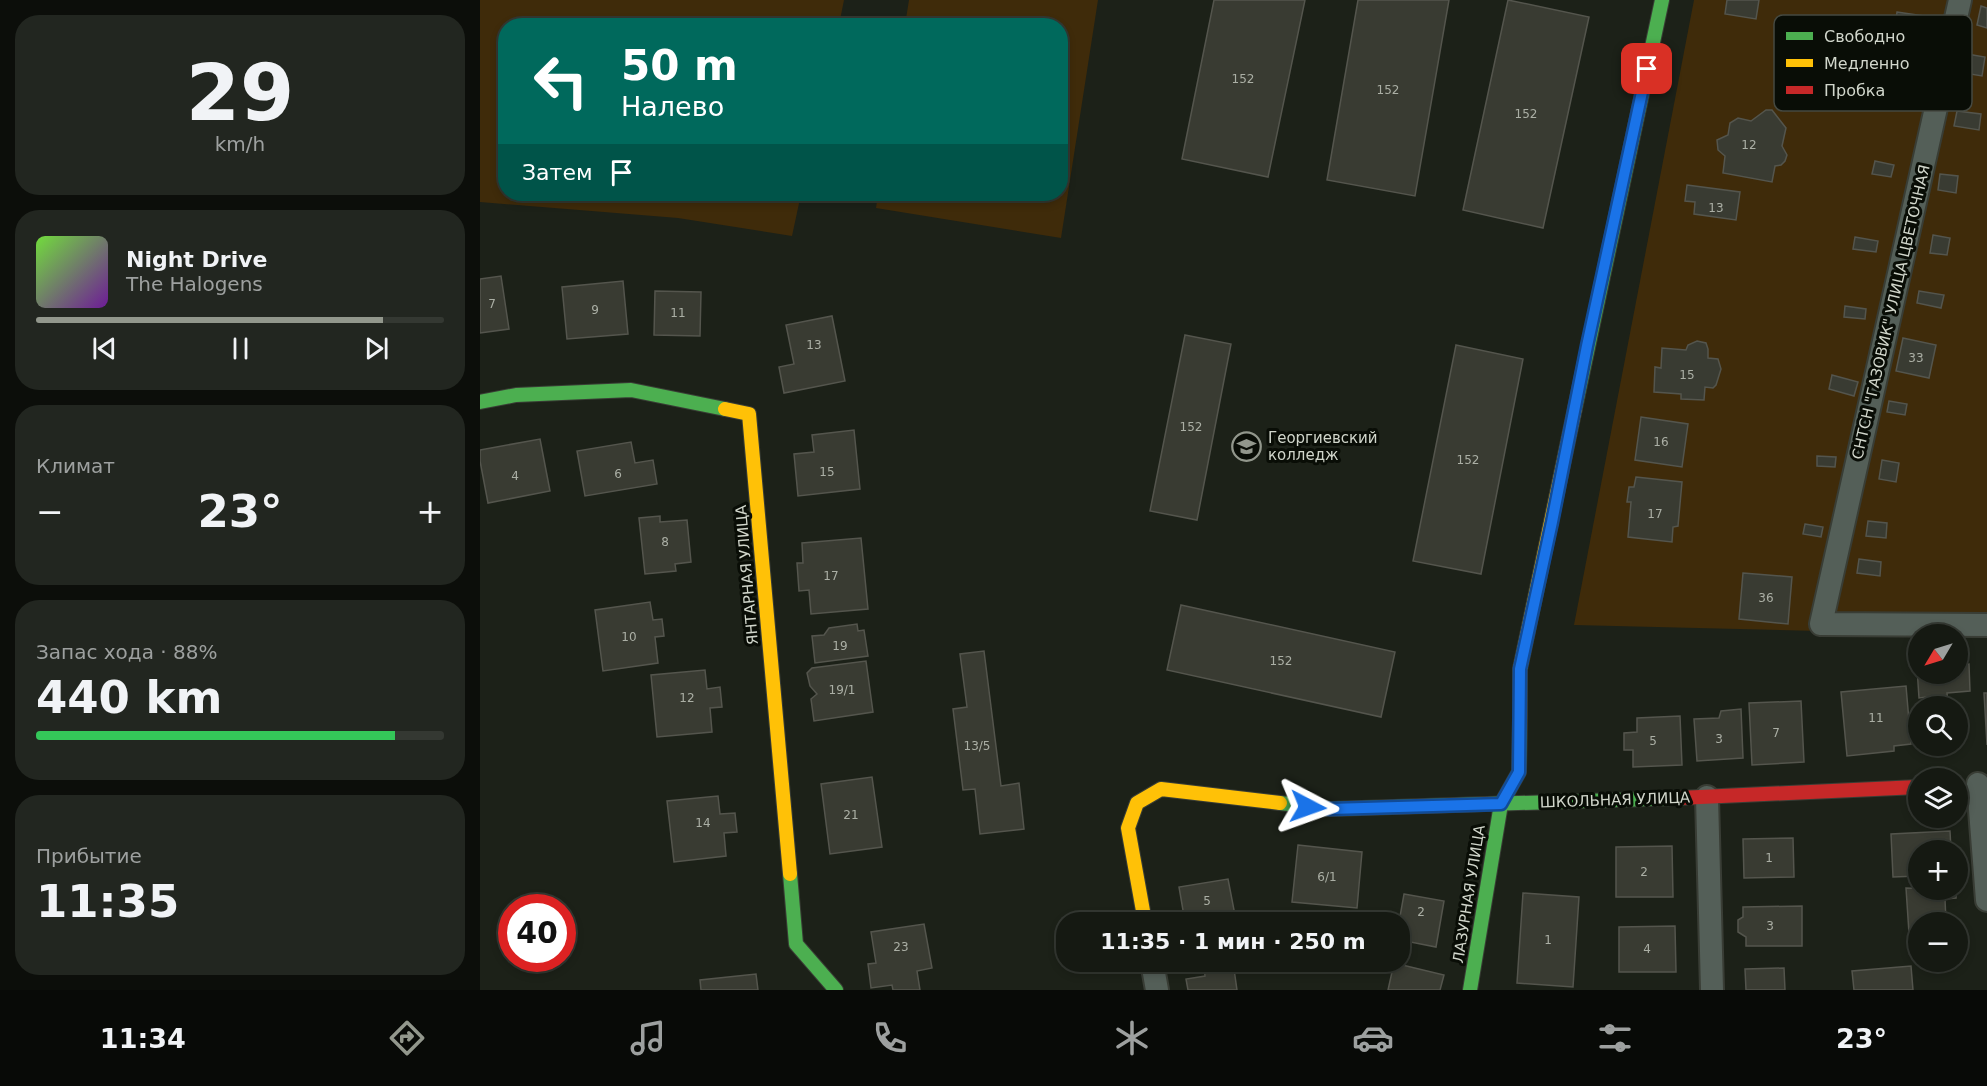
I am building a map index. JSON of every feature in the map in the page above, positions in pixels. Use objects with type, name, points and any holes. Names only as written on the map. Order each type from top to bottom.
[{"type":"street","name":"ЛАЗУРНАЯ УЛИЦА","points":[[1470,990],[1501,804],[1519,772],[1520,669],[1662,0]]},
{"type":"street","name":"СНТСН \"ГАЗОВИК\" УЛИЦА ЦВЕТОЧНАЯ","points":[[1957,15],[1960,0]]},
{"type":"street","name":"СНТСН \"ГАЗОВИК\" УЛИЦА ЦВЕТОЧНАЯ","points":[[1935,111],[1821,624],[1987,625]]},
{"type":"street","name":"ЯНТАРНАЯ УЛИЦА","points":[[480,402],[516,395],[631,390],[749,414],[796,944],[836,990]]},
{"type":"street","points":[[1974,784],[1987,900]]},
{"type":"street","name":"ШКОЛЬНАЯ УЛИЦА","points":[[1143,912],[1128,828],[1137,803],[1161,789],[1330,809],[1707,797],[1908,787]]},
{"type":"street","points":[[1707,797],[1712,990]]},
{"type":"street","points":[[1154,972],[1157,990]]},
{"type":"shaded area","points":[[480,0],[844,0],[840,18],[498,18],[498,201],[800,201],[792,236],[678,218],[480,202]]},
{"type":"shaded area","points":[[909,0],[1098,0],[1068,193],[1068,18],[906,18]]},
{"type":"shaded area","points":[[1694,0],[1987,0],[1987,635],[1968,635],[1968,624],[1908,624],[1908,633],[1574,625]]},
{"type":"shaded area","points":[[877,201],[1067,201],[1061,238],[876,208]]},
{"type":"building","points":[[1214,0],[1305,0],[1268,177],[1182,159]]},
{"type":"building","points":[[1358,0],[1449,0],[1415,196],[1327,180]]},
{"type":"building","points":[[1508,0],[1589,17],[1543,228],[1463,210]]},
{"type":"building","points":[[1727,0],[1759,0],[1756,19],[1725,14]]},
{"type":"building","points":[[1981,6],[1987,8],[1987,28],[1977,25]]},
{"type":"building","points":[[1897,12],[1917,15],[1897,15]]},
{"type":"building","points":[[1972,55],[1985,57],[1982,76],[1972,74]]},
{"type":"building","points":[[1766,110],[1772,110],[1786,128],[1782,146],[1787,155],[1781,165],[1775,166],[1772,182],[1723,173],[1725,156],[1718,150],[1717,140],[1728,135],[1730,123],[1738,118],[1751,121]]},
{"type":"building","points":[[1957,111],[1981,114],[1979,130],[1954,126]]},
{"type":"building","points":[[1875,161],[1894,165],[1891,177],[1872,174]]},
{"type":"building","points":[[1940,174],[1958,176],[1956,193],[1938,190]]},
{"type":"building","points":[[1687,185],[1740,192],[1736,220],[1694,214],[1695,202],[1685,201]]},
{"type":"building","points":[[1933,235],[1950,238],[1947,255],[1930,253]]},
{"type":"building","points":[[1855,237],[1878,241],[1876,252],[1853,249]]},
{"type":"building","points":[[501,276],[509,329],[480,333],[480,279]]},
{"type":"building","points":[[623,281],[628,334],[567,339],[562,287]]},
{"type":"building","points":[[655,291],[701,292],[700,336],[654,335]]},
{"type":"building","points":[[1919,291],[1944,295],[1941,308],[1917,303]]},
{"type":"building","points":[[1845,306],[1866,309],[1865,319],[1844,317]]},
{"type":"building","points":[[832,316],[845,381],[784,393],[779,367],[794,364],[786,325]]},
{"type":"building","points":[[1185,335],[1231,344],[1197,520],[1150,511]]},
{"type":"building","points":[[1903,338],[1936,345],[1929,378],[1896,371]]},
{"type":"building","points":[[1697,341],[1706,343],[1708,358],[1718,359],[1721,369],[1716,385],[1713,388],[1705,387],[1704,400],[1681,399],[1681,394],[1654,392],[1655,367],[1661,368],[1662,348],[1686,350],[1688,345]]},
{"type":"building","points":[[1456,345],[1523,359],[1481,574],[1413,561]]},
{"type":"building","points":[[1832,375],[1858,382],[1854,396],[1829,389]]},
{"type":"building","points":[[1889,401],[1907,404],[1905,415],[1887,412]]},
{"type":"building","points":[[1641,417],[1688,424],[1682,467],[1635,460]]},
{"type":"building","points":[[854,430],[860,489],[798,496],[794,454],[814,452],[812,435]]},
{"type":"building","points":[[540,439],[550,491],[488,503],[480,450]]},
{"type":"building","points":[[631,442],[635,463],[653,460],[657,484],[585,496],[577,451]]},
{"type":"building","points":[[1817,456],[1836,457],[1835,467],[1817,466]]},
{"type":"building","points":[[1882,460],[1899,463],[1896,482],[1879,479]]},
{"type":"building","points":[[1636,477],[1682,482],[1678,526],[1673,527],[1672,542],[1628,537],[1631,502],[1627,502],[1629,487],[1634,487]]},
{"type":"building","points":[[660,516],[660,522],[687,520],[691,562],[675,564],[676,571],[645,574],[639,518]]},
{"type":"building","points":[[1868,521],[1887,523],[1886,538],[1866,536]]},
{"type":"building","points":[[1805,524],[1823,527],[1821,537],[1803,534]]},
{"type":"building","points":[[861,538],[868,609],[811,614],[809,590],[799,591],[797,563],[803,563],[802,543]]},
{"type":"building","points":[[1859,559],[1881,562],[1880,576],[1857,573]]},
{"type":"building","points":[[1743,573],[1792,577],[1788,624],[1739,619]]},
{"type":"building","points":[[650,602],[653,620],[662,619],[664,636],[655,637],[658,663],[603,671],[595,610]]},
{"type":"building","points":[[1181,605],[1395,652],[1381,717],[1167,670]]},
{"type":"building","points":[[857,624],[858,631],[864,630],[868,656],[815,663],[812,636],[824,635],[829,628]]},
{"type":"building","points":[[984,651],[1001,786],[1019,783],[1024,829],[980,834],[975,789],[963,790],[953,709],[967,707],[960,654]]},
{"type":"building","points":[[866,661],[873,712],[814,721],[811,699],[817,694],[810,686],[807,673],[812,668]]},
{"type":"building","points":[[1968,664],[1970,691],[1947,693],[1947,696],[1919,696],[1918,684],[1968,684]]},
{"type":"building","points":[[705,670],[707,689],[720,687],[722,707],[710,708],[712,732],[657,737],[651,675]]},
{"type":"building","points":[[1906,686],[1908,744],[1894,746],[1894,751],[1847,756],[1841,692]]},
{"type":"building","points":[[1984,693],[1987,693],[1987,745]]},
{"type":"building","points":[[1801,701],[1804,762],[1752,765],[1749,703]]},
{"type":"building","points":[[1741,709],[1743,758],[1697,761],[1694,719],[1719,718],[1721,711]]},
{"type":"building","points":[[1680,716],[1682,765],[1633,767],[1633,750],[1624,750],[1624,733],[1637,732],[1637,718]]},
{"type":"building","points":[[872,777],[882,847],[830,854],[821,784]]},
{"type":"building","points":[[718,796],[720,814],[735,813],[737,832],[724,833],[726,856],[674,862],[667,801]]},
{"type":"building","points":[[1950,831],[1950,840],[1908,840],[1908,876],[1893,877],[1891,834]]},
{"type":"building","points":[[1793,838],[1794,877],[1744,878],[1743,839]]},
{"type":"building","points":[[1298,845],[1362,852],[1357,908],[1292,902]]},
{"type":"building","points":[[1672,846],[1673,897],[1616,897],[1616,847]]},
{"type":"building","points":[[1228,879],[1234,912],[1183,912],[1179,887]]},
{"type":"building","points":[[1906,888],[1908,888],[1908,900],[1945,900],[1946,912],[1908,912],[1908,918]]},
{"type":"building","points":[[1523,893],[1579,897],[1573,987],[1517,983]]},
{"type":"building","points":[[1404,894],[1444,901],[1436,947],[1410,942],[1410,912],[1401,912]]},
{"type":"building","points":[[1802,906],[1802,946],[1746,946],[1746,937],[1738,932],[1738,920],[1743,917],[1743,907]]},
{"type":"building","points":[[924,924],[932,968],[917,971],[920,990],[893,990],[892,985],[871,988],[868,964],[876,963],[871,932]]},
{"type":"building","points":[[1675,926],[1676,972],[1619,972],[1619,927]]},
{"type":"building","points":[[1908,966],[1908,972],[1912,972],[1913,990],[1854,990],[1852,971]]},
{"type":"building","points":[[1410,967],[1444,975],[1440,990],[1388,990],[1392,972],[1410,972]]},
{"type":"building","points":[[1784,968],[1785,990],[1746,990],[1745,969]]},
{"type":"building","points":[[1205,972],[1234,972],[1237,990],[1188,990],[1186,979],[1205,976]]},
{"type":"building","points":[[756,974],[758,990],[701,990],[700,980]]},
{"type":"traffic: fast","points":[[1575,408],[1662,0]]},
{"type":"traffic: fast","points":[[480,402],[516,395],[631,390],[725,409]]},
{"type":"traffic: fast","points":[[1470,990],[1501,804],[1519,772],[1520,717]]},
{"type":"traffic: fast","points":[[1280,803],[1330,809],[1679,798]]},
{"type":"traffic: fast","points":[[790,874],[796,944],[836,990]]},
{"type":"traffic: slow","points":[[1520,717],[1520,669],[1575,408]]},
{"type":"traffic: slow","points":[[725,409],[749,414],[790,874]]},
{"type":"traffic: slow","points":[[1143,912],[1128,828],[1137,803],[1161,789],[1280,803]]},
{"type":"traffic: jam","points":[[1679,798],[1908,787]]},
{"type":"place","name":"Георгиевский колледж","points":[[1247,447]]},
{"type":"route","points":[[1308,807],[1330,809],[1501,804],[1519,772],[1520,669],[1647,69]]}]
